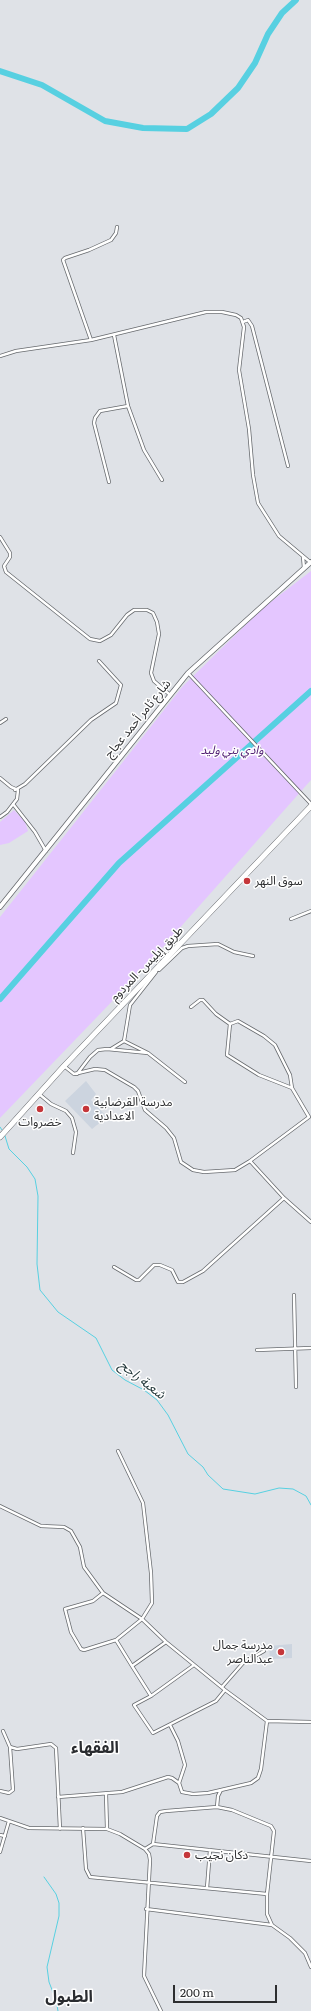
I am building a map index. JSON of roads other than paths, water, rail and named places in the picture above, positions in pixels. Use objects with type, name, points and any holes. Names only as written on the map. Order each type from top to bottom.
[{"type":"highway","name":"طريق إيليس- المردوم","points":[[0,1137],[64,1066],[156,971],[311,805]]},
{"type":"main road","name":"شارع ثامر أحمد عجاج","points":[[0,907],[46,851],[169,694],[188,673],[311,562]]},
{"type":"street","points":[[91,340],[63,260],[110,240],[116,233],[117,227]]},
{"type":"street","points":[[0,356],[16,351],[91,340],[212,311],[236,315],[243,322],[244,327],[239,368],[252,446],[253,475],[258,503],[279,536],[311,562]]},
{"type":"street","points":[[243,322],[248,320],[252,326],[288,466]]},
{"type":"street","points":[[114,335],[128,406],[144,450],[162,480]]},
{"type":"street","points":[[109,482],[94,423],[95,418],[100,411],[128,406]]},
{"type":"street","points":[[0,537],[10,553],[10,557],[4,566],[6,572],[90,639],[100,642],[111,635],[127,615],[134,610],[147,610],[153,613],[157,622],[159,634],[151,673],[154,681],[169,694]]},
{"type":"street","points":[[303,556],[304,568]]},
{"type":"street","points":[[15,790],[26,784],[91,720],[116,703],[121,685],[99,661]]},
{"type":"street","points":[[188,673],[311,805]]},
{"type":"street","points":[[0,723],[6,719]]},
{"type":"street","points":[[0,778],[15,790],[18,790],[18,795],[13,804],[0,817]]},
{"type":"street","points":[[13,804],[35,832],[46,851]]},
{"type":"street","points":[[291,919],[311,911]]},
{"type":"street","points":[[111,1049],[124,1041],[130,1005],[156,971],[182,948],[188,946],[218,944],[234,952],[252,956]]},
{"type":"street","points":[[191,1007],[200,1000],[203,1000],[216,1014],[230,1024]]},
{"type":"street","points":[[64,1066],[70,1073],[77,1074],[95,1069],[104,1070],[134,1086],[138,1091],[145,1110],[169,1131],[174,1138],[181,1162],[188,1167],[204,1172],[226,1172],[235,1170],[250,1161],[310,1116],[292,1088],[290,1075],[271,1040],[238,1021],[230,1024]]},
{"type":"street","points":[[230,1024],[228,1055],[259,1075],[292,1088]]},
{"type":"street","points":[[124,1041],[148,1053],[186,1082]]},
{"type":"street","points":[[77,1074],[98,1050],[111,1049],[148,1053]]},
{"type":"street","points":[[39,1094],[51,1104],[66,1111],[72,1118],[76,1132],[73,1153]]},
{"type":"street","points":[[250,1161],[284,1198],[311,1222]]},
{"type":"street","points":[[114,1267],[131,1279],[138,1280],[154,1265],[160,1264],[172,1270],[178,1282],[183,1282],[203,1271],[284,1198]]},
{"type":"street","points":[[294,1294],[296,1387]]},
{"type":"street","points":[[257,1350],[311,1348]]},
{"type":"street","points":[[103,1593],[93,1601],[67,1607],[65,1612],[71,1632],[81,1649],[84,1650],[116,1640],[142,1619],[150,1606],[152,1599],[144,1503],[118,1450]]},
{"type":"street","points":[[0,1506],[41,1526],[64,1527],[72,1531],[80,1547],[84,1567],[103,1593],[142,1619],[166,1642],[225,1690],[267,1721],[311,1722]]},
{"type":"street","points":[[116,1640],[151,1696]]},
{"type":"street","points":[[132,1666],[166,1642]]},
{"type":"street","points":[[222,1687],[243,1663],[264,1651]]},
{"type":"street","points":[[194,1664],[151,1696],[135,1704],[143,1721],[153,1733],[216,1701],[225,1690]]},
{"type":"street","points":[[170,1725],[178,1740],[185,1764],[179,1783],[182,1792],[200,1794],[251,1783],[258,1778],[261,1769],[267,1721]]},
{"type":"street","points":[[0,1791],[9,1793],[13,1790],[10,1747],[3,1731]]},
{"type":"street","points":[[10,1747],[17,1749],[43,1744],[54,1745],[58,1753],[60,1829]]},
{"type":"street","points":[[58,1797],[122,1792],[168,1777],[179,1783]]},
{"type":"street","points":[[217,1807],[218,1796],[221,1790]]},
{"type":"street","points":[[106,1794],[107,1830]]},
{"type":"street","points":[[153,1844],[157,1816],[160,1812],[217,1807],[232,1810],[271,1826],[274,1831],[267,1894],[267,1914],[272,1925],[305,1953],[311,1967]]},
{"type":"street","points":[[0,1818],[29,1828],[83,1828],[107,1830],[120,1834],[145,1849],[149,1854],[150,1860],[146,1909],[144,1976],[161,2011]]},
{"type":"street","points":[[0,1852],[9,1821]]},
{"type":"street","points":[[83,1828],[86,1869],[90,1877],[267,1894]]},
{"type":"street","points":[[0,1835],[5,1836]]},
{"type":"street","points":[[145,1849],[153,1844],[311,1861]]},
{"type":"street","points":[[206,1888],[210,1850]]},
{"type":"street","points":[[146,1909],[272,1925]]},
{"type":"waterway","points":[[0,71],[42,85],[105,121],[143,128],[187,129],[211,114],[238,88],[255,63],[268,34],[282,13],[296,0]]},
{"type":"waterway","name":"وادي بني وليد","points":[[0,999],[119,863],[311,691]]},
{"type":"waterway","name":"شعبة راجح","points":[[5,1136],[9,1149],[27,1167],[35,1179],[38,1196],[37,1264],[40,1290],[58,1312],[96,1338],[112,1370],[157,1400],[168,1415],[188,1454],[203,1467],[208,1475],[223,1489],[255,1494],[279,1488],[293,1489],[306,1496],[311,1505]]},
{"type":"waterway","points":[[44,1877],[56,1894],[59,1903],[59,1916],[47,1967],[49,1982],[56,2000],[58,2011]]},
{"type":"place","name":"سوق النهر","points":[[247,881]]},
{"type":"place","name":"خضروات","points":[[40,1109]]},
{"type":"place","name":"مدرسة القرضابية الاعدادية","points":[[86,1109]]},
{"type":"place","name":"مدرسة جمال عبدالناصر","points":[[281,1652]]},
{"type":"place","name":"دكان نجيب","points":[[187,1855]]},
{"type":"district","name":"الفقهاء","points":[[95,1748]]},
{"type":"district","name":"الطبول","points":[[69,1997]]}]
